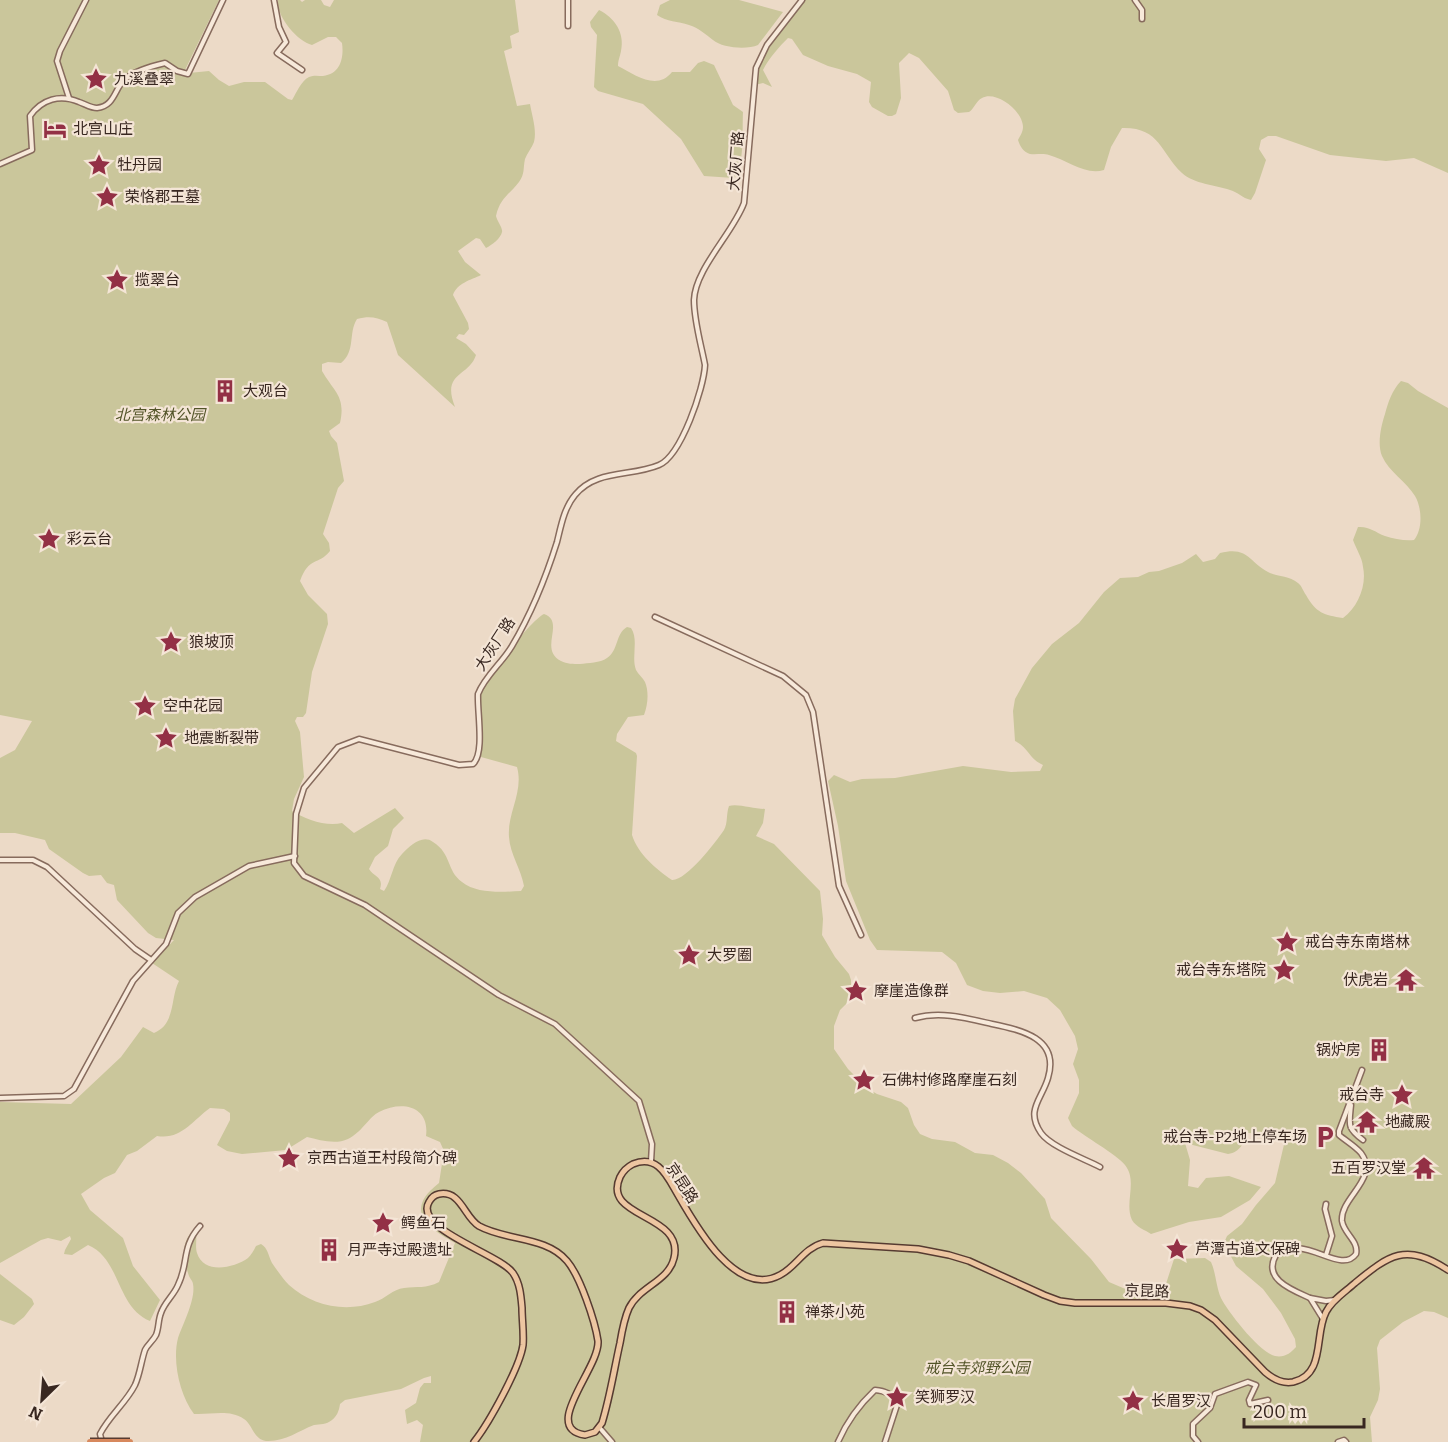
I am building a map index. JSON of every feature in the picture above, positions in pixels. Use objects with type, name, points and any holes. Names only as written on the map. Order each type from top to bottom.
[{"type":"highway","points":[[90,1442],[130,1442]]},
{"type":"main road","name":"京昆路","points":[[600,1428],[628,1310],[639,1294],[669,1269],[674,1257],[674,1243],[671,1235],[658,1224],[630,1209],[621,1199],[618,1182],[627,1167],[639,1162],[651,1162],[663,1169],[699,1231],[738,1273],[750,1278],[762,1280],[780,1275],[808,1250],[823,1243],[940,1252],[969,1261],[1060,1301],[1166,1303],[1195,1308],[1208,1314],[1222,1326],[1270,1376],[1288,1383],[1305,1377],[1314,1366],[1323,1318],[1335,1300],[1378,1265],[1397,1255],[1416,1255],[1448,1270]]},
{"type":"main road","points":[[474,1442],[490,1418],[521,1354],[523,1337],[521,1296],[517,1279],[508,1266],[447,1233],[432,1222],[428,1216],[427,1206],[432,1198],[440,1194],[451,1194],[471,1219],[480,1226],[548,1247],[559,1253],[571,1265],[593,1320],[598,1348],[595,1360],[568,1410],[567,1421],[572,1429],[580,1434],[591,1433],[600,1428]]},
{"type":"street","points":[[69,98],[57,61],[86,0]]},
{"type":"street","points":[[0,164],[32,150],[30,116],[36,107],[50,99],[69,98],[95,108],[109,104],[125,79],[148,68],[165,63],[177,71],[188,74],[223,0]]},
{"type":"street","points":[[274,0],[279,27],[286,42],[278,53],[302,70]]},
{"type":"street","points":[[568,0],[568,26]]},
{"type":"street","name":"大灰厂路","points":[[295,856],[296,814],[304,788],[338,747],[359,739],[459,765],[466,766],[477,760],[478,694],[519,633],[548,570],[567,508],[573,498],[580,489],[601,477],[651,468],[668,461],[672,455],[690,416],[705,374],[695,310],[695,293],[701,278],[744,203],[756,68],[767,45],[802,0]]},
{"type":"street","points":[[1135,0],[1142,10],[1142,19]]},
{"type":"street","points":[[655,617],[783,676],[806,695],[813,712],[839,886],[861,935]]},
{"type":"street","points":[[0,1098],[64,1096],[74,1089],[133,981],[166,944],[178,913],[195,897],[249,866],[295,856],[294,863],[304,876],[365,905],[500,995],[555,1024],[639,1101],[652,1144],[651,1162]]},
{"type":"street","points":[[0,860],[33,860],[47,867],[135,949],[151,960]]},
{"type":"street","points":[[915,1018],[951,1015],[1019,1029],[1040,1041],[1047,1052],[1049,1064],[1048,1078],[1034,1109],[1035,1120],[1041,1134],[1048,1140],[1101,1167]]},
{"type":"street","points":[[1335,1300],[1310,1298],[1279,1282],[1272,1271],[1274,1259],[1284,1250],[1296,1247],[1309,1249],[1340,1261],[1348,1261],[1357,1252],[1356,1245],[1345,1230],[1342,1220],[1344,1209],[1365,1174],[1365,1163],[1360,1153],[1339,1136],[1339,1131],[1362,1070]]},
{"type":"street","points":[[1351,1102],[1349,1127],[1363,1140]]},
{"type":"street","points":[[1326,1204],[1325,1209],[1332,1236],[1326,1255]]},
{"type":"street","points":[[102,1442],[100,1434],[105,1423],[127,1399],[135,1386],[146,1348],[157,1333],[160,1313],[178,1286],[184,1266],[185,1250],[192,1234],[200,1226]]},
{"type":"street","points":[[1310,1298],[1323,1318]]},
{"type":"street","points":[[1198,1442],[1193,1436],[1193,1424],[1207,1412],[1212,1398],[1219,1391],[1243,1382],[1254,1383],[1256,1388],[1248,1402],[1250,1404],[1268,1400]]},
{"type":"street","points":[[838,1442],[859,1406],[875,1390],[883,1390],[891,1394],[898,1402],[885,1442]]},
{"type":"street","points":[[600,1428],[612,1442]]},
{"type":"street","points":[[1338,1442],[1344,1440],[1346,1442]]},
{"type":"green space","points":[[0,0],[219,0],[185,70],[189,73],[209,71],[229,86],[244,82],[265,82],[292,100],[301,84],[309,77],[329,75],[334,72],[342,59],[342,43],[336,37],[328,37],[312,45],[300,39],[280,13],[278,0],[300,0],[302,2],[321,0],[324,5],[330,7],[334,0],[515,0],[519,32],[510,36],[512,48],[504,51],[517,106],[530,104],[535,137],[525,159],[521,179],[502,201],[498,210],[496,216],[502,230],[500,237],[486,248],[480,239],[476,238],[458,251],[465,262],[481,275],[461,285],[453,295],[469,329],[464,335],[459,334],[456,338],[466,344],[476,355],[473,362],[458,376],[451,387],[455,407],[398,355],[387,322],[379,319],[369,317],[357,319],[346,358],[341,363],[322,364],[322,371],[340,400],[340,423],[329,431],[337,443],[344,481],[338,488],[323,534],[329,543],[330,551],[326,556],[310,564],[300,581],[308,595],[327,614],[328,624],[312,672],[306,713],[303,717],[297,717],[295,721],[300,732],[304,777],[294,799],[292,811],[316,822],[342,823],[354,833],[395,808],[404,818],[393,829],[388,846],[375,857],[369,869],[380,880],[380,889],[384,891],[399,858],[412,845],[425,839],[439,847],[453,872],[468,886],[490,891],[521,891],[524,886],[509,837],[510,819],[519,776],[517,767],[481,757],[483,687],[521,636],[544,614],[553,623],[552,650],[561,661],[568,663],[604,660],[614,651],[623,630],[627,627],[631,628],[636,670],[646,686],[647,703],[644,715],[628,717],[617,734],[616,741],[636,753],[637,756],[632,835],[643,855],[672,880],[678,879],[700,860],[720,836],[725,827],[729,806],[765,809],[763,823],[756,836],[774,844],[820,891],[822,935],[851,980],[851,999],[840,1010],[834,1026],[834,1049],[848,1069],[867,1088],[901,1102],[908,1108],[920,1134],[932,1139],[955,1142],[975,1153],[993,1155],[1021,1173],[1045,1199],[1051,1218],[1091,1259],[1109,1282],[1130,1291],[1155,1295],[1164,1290],[1174,1259],[1205,1258],[1211,1262],[1219,1294],[1237,1322],[1261,1348],[1275,1356],[1284,1356],[1292,1351],[1296,1347],[1295,1339],[1281,1313],[1263,1289],[1236,1266],[1224,1243],[1227,1236],[1242,1224],[1275,1183],[1286,1136],[1248,1133],[1239,1149],[1228,1154],[1185,1143],[1190,1160],[1188,1186],[1198,1188],[1206,1178],[1229,1176],[1261,1187],[1250,1200],[1221,1217],[1189,1222],[1151,1234],[1138,1226],[1132,1220],[1130,1213],[1129,1171],[1115,1156],[1072,1126],[1068,1118],[1079,1093],[1079,1080],[1073,1064],[1078,1049],[1075,1036],[1060,1010],[1047,998],[1024,991],[1000,993],[983,991],[967,985],[956,963],[942,952],[877,950],[870,940],[846,881],[838,826],[828,781],[834,775],[850,782],[862,779],[895,778],[963,766],[1011,772],[1040,771],[1043,765],[1015,741],[1013,711],[1015,699],[1032,668],[1052,644],[1079,623],[1104,592],[1120,578],[1138,577],[1159,571],[1182,563],[1196,554],[1203,562],[1215,559],[1220,553],[1236,551],[1247,556],[1268,572],[1295,580],[1313,606],[1331,616],[1343,618],[1357,602],[1364,581],[1362,563],[1353,540],[1358,527],[1369,528],[1400,540],[1414,540],[1419,530],[1420,512],[1415,496],[1389,467],[1381,451],[1381,429],[1393,392],[1401,381],[1408,383],[1448,408],[1448,1318],[1434,1312],[1424,1311],[1403,1322],[1380,1340],[1377,1348],[1380,1389],[1378,1400],[1370,1417],[1372,1442],[420,1442],[423,1425],[417,1420],[407,1424],[405,1410],[416,1403],[420,1388],[424,1383],[431,1383],[431,1376],[401,1389],[345,1400],[340,1404],[336,1415],[330,1422],[314,1425],[273,1441],[258,1438],[247,1422],[238,1416],[226,1413],[194,1414],[181,1388],[176,1357],[178,1338],[193,1297],[193,1283],[187,1271],[184,1253],[186,1242],[192,1232],[196,1234],[196,1248],[201,1260],[213,1267],[228,1267],[242,1262],[248,1258],[256,1246],[261,1244],[289,1285],[308,1298],[330,1306],[364,1305],[379,1301],[400,1289],[439,1282],[455,1243],[435,1231],[423,1217],[421,1210],[428,1193],[439,1183],[444,1151],[440,1142],[426,1136],[424,1118],[419,1112],[405,1106],[388,1108],[379,1112],[357,1133],[343,1141],[307,1137],[286,1150],[242,1154],[227,1151],[217,1145],[230,1120],[230,1113],[224,1109],[210,1108],[180,1132],[157,1136],[137,1151],[127,1155],[115,1173],[81,1194],[90,1210],[123,1238],[133,1266],[160,1300],[150,1321],[131,1305],[107,1261],[99,1252],[88,1245],[72,1255],[64,1254],[71,1239],[70,1236],[61,1241],[48,1238],[41,1240],[0,1263],[0,1102],[71,1104],[121,1057],[143,1027],[154,1033],[161,1029],[169,1017],[179,981],[152,963],[174,940],[156,938],[148,933],[117,900],[114,885],[107,883],[101,875],[89,876],[83,873],[49,849],[45,840],[15,833],[0,833],[0,758],[15,750],[32,721],[0,715]]},
{"type":"green space","points":[[670,0],[739,0],[783,12],[758,45],[735,47],[717,43],[693,26],[657,15],[660,5]]},
{"type":"green space","points":[[805,0],[1448,0],[1448,173],[1414,158],[1386,161],[1330,155],[1276,136],[1268,136],[1261,140],[1259,149],[1266,160],[1251,200],[1233,191],[1187,177],[1152,136],[1135,129],[1122,128],[1111,147],[1104,170],[1090,171],[1056,157],[1028,153],[1022,149],[1018,140],[1023,129],[1022,121],[1014,109],[1001,99],[988,96],[980,99],[969,112],[958,113],[954,110],[948,91],[919,58],[909,53],[899,63],[901,98],[896,114],[892,116],[872,107],[869,102],[871,82],[857,74],[828,66],[803,55],[792,39],[788,38],[763,70],[772,87],[763,83],[755,85],[761,60],[767,49]]},
{"type":"green space","points":[[599,10],[610,17],[620,32],[622,44],[618,66],[639,77],[653,81],[660,80],[672,72],[690,72],[698,63],[704,61],[714,65],[733,105],[743,112],[740,165],[734,178],[704,176],[681,139],[643,104],[598,91],[594,87],[597,35],[590,22]]},
{"type":"green space","points":[[0,1274],[32,1299],[34,1304],[14,1325],[0,1320]]},
{"type":"place","name":"九溪叠翠","points":[[96,79]]},
{"type":"place","name":"北宫山庄","points":[[55,129]]},
{"type":"place","name":"牡丹园","points":[[99,165]]},
{"type":"place","name":"荣恪郡王墓","points":[[107,197]]},
{"type":"place","name":"揽翠台","points":[[117,280]]},
{"type":"place","name":"大观台","points":[[225,391]]},
{"type":"place","name":"彩云台","points":[[49,539]]},
{"type":"place","name":"狼坡顶","points":[[171,642]]},
{"type":"place","name":"空中花园","points":[[145,706]]},
{"type":"place","name":"地震断裂带","points":[[166,738]]},
{"type":"place","name":"戒台寺东南塔林","points":[[1287,942]]},
{"type":"place","name":"大罗圈","points":[[689,955]]},
{"type":"place","name":"戒台寺东塔院","points":[[1284,970]]},
{"type":"place","name":"伏虎岩","points":[[1406,980]]},
{"type":"place","name":"摩崖造像群","points":[[856,991]]},
{"type":"place","name":"锅炉房","points":[[1379,1050]]},
{"type":"place","name":"石佛村修路摩崖石刻","points":[[864,1080]]},
{"type":"place","name":"戒台寺","points":[[1402,1095]]},
{"type":"place","name":"地藏殿","points":[[1367,1122]]},
{"type":"place","name":"戒台寺-P2地上停车场","points":[[1325,1137]]},
{"type":"place","name":"京西古道王村段简介碑","points":[[289,1158]]},
{"type":"place","name":"五百罗汉堂","points":[[1424,1168]]},
{"type":"place","name":"鳄鱼石","points":[[383,1223]]},
{"type":"place","name":"芦潭古道文保碑","points":[[1177,1249]]},
{"type":"place","name":"月严寺过殿遗址","points":[[329,1250]]},
{"type":"place","name":"禅茶小苑","points":[[787,1312]]},
{"type":"place","name":"笑狮罗汉","points":[[897,1397]]},
{"type":"place","name":"长眉罗汉","points":[[1133,1401]]},
{"type":"park label","name":"北宫森林公园","points":[[160,415]]},
{"type":"park label","name":"戒台寺郊野公园","points":[[977,1368]]}]
